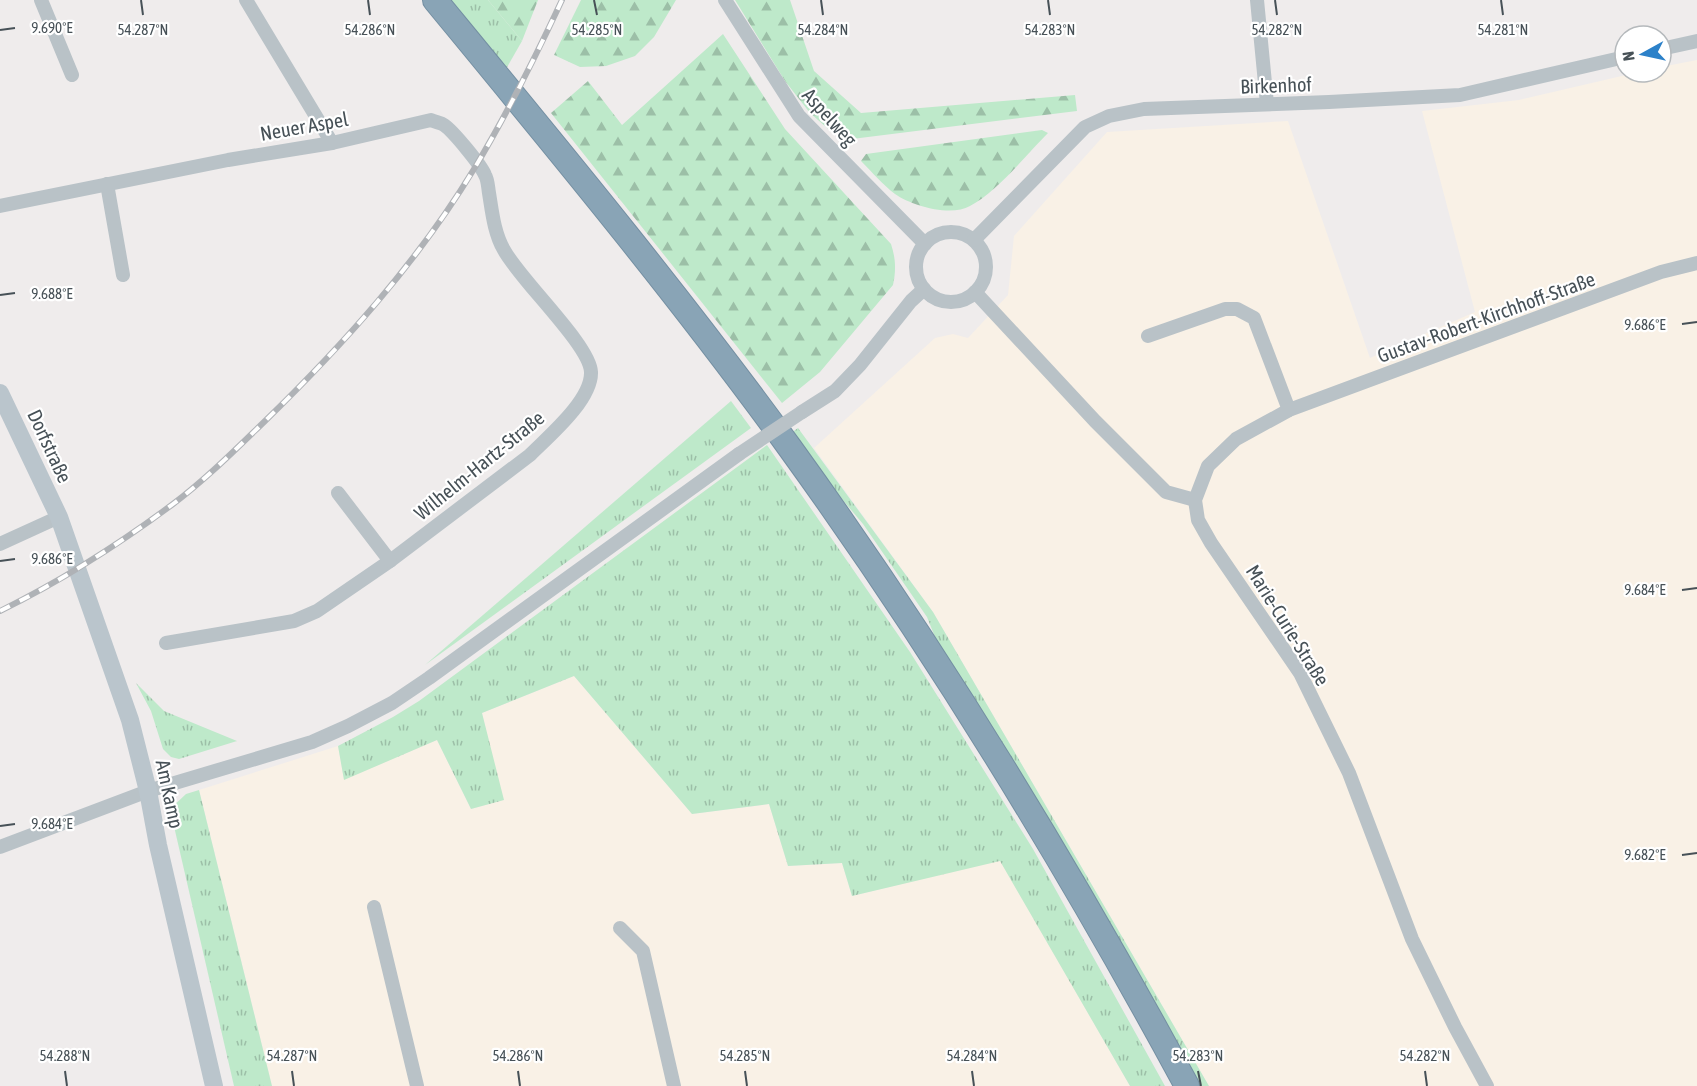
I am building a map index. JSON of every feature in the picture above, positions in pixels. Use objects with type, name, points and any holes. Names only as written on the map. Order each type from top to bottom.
[{"type":"highway","points":[[435,0],[673,292],[790,449],[868,560],[962,703],[1069,878],[1187,1086]]},
{"type":"main road","name":"Dorfstraße","points":[[0,393],[59,517]]},
{"type":"main road","name":"Am Kamp","points":[[59,517],[123,700],[148,791],[158,845],[214,1086]]},
{"type":"street","points":[[41,0],[72,75]]},
{"type":"street","points":[[246,0],[332,143]]},
{"type":"street","name":"Aspelweg","points":[[725,0],[799,116],[925,244]]},
{"type":"street","points":[[1257,0],[1267,104]]},
{"type":"street","points":[[1673,46],[1697,41]]},
{"type":"street","name":"Birkenhof","points":[[974,240],[1085,127],[1097,120],[1125,112],[1144,109],[1460,95],[1613,60]]},
{"type":"street","name":"Neuer Aspel","points":[[0,206],[228,160],[332,143],[431,120],[444,125],[456,137],[485,174]]},
{"type":"street","name":"Wilhelm-Hartz-Straße","points":[[166,643],[294,621],[317,611],[390,561],[530,454],[570,414],[586,394],[591,381],[588,358],[514,267],[502,248],[495,226],[485,174]]},
{"type":"street","points":[[107,184],[123,275]]},
{"type":"street","points":[[951,232],[961,233],[974,240],[983,252],[986,262],[983,281],[975,292],[968,298],[957,302],[945,302],[924,290],[916,272],[919,252],[925,244],[941,233],[951,232]]},
{"type":"street","name":"Gustav-Robert-Kirchhoff-Straße","points":[[1196,500],[1208,466],[1236,439],[1289,410],[1661,272],[1697,263]]},
{"type":"street","points":[[0,848],[148,791],[312,742],[392,703],[739,454],[835,391],[860,365],[911,301],[924,290]]},
{"type":"street","points":[[975,292],[1166,492],[1196,500]]},
{"type":"street","points":[[1148,336],[1226,309],[1237,309],[1254,318],[1289,410]]},
{"type":"street","points":[[338,493],[390,561]]},
{"type":"street","name":"Marie-Curie-Straße","points":[[1196,500],[1198,520],[1210,543],[1224,560],[1305,683],[1349,773],[1412,939],[1455,1028],[1487,1086]]},
{"type":"street","points":[[0,544],[59,517]]},
{"type":"street","points":[[374,907],[417,1086]]},
{"type":"street","points":[[620,928],[643,951],[674,1086]]},
{"type":"shaded area","points":[[1697,60],[1697,1086],[1209,1086],[933,612],[814,448],[935,338],[953,334],[968,338],[1008,295],[1014,236],[1107,132],[1288,121],[1370,358],[1475,312],[1422,111],[1519,100],[1613,78],[1613,84],[1673,84],[1673,65]]},
{"type":"shaded area","points":[[574,676],[692,814],[769,804],[788,866],[842,863],[852,896],[1000,860],[1130,1086],[272,1086],[199,790],[338,746],[344,779],[437,740],[471,809],[503,800],[482,713]]},
{"type":"green space","points":[[451,0],[488,0],[522,41],[506,69]]},
{"type":"green space","points":[[488,0],[538,0],[522,41]]},
{"type":"green space","points":[[581,0],[676,0],[654,37],[635,56],[606,66],[580,67],[554,55]]},
{"type":"green space","points":[[735,0],[790,0],[814,71],[861,113],[1075,95],[1077,111],[852,139],[834,134],[810,113],[785,81]]},
{"type":"green space","points":[[723,34],[785,129],[891,244],[894,255],[893,285],[820,372],[782,403],[551,113],[588,81],[622,125]]},
{"type":"green space","points":[[1042,130],[1048,133],[1001,183],[980,200],[962,209],[932,209],[902,198],[886,187],[861,161],[866,154]]},
{"type":"green space","points":[[731,401],[751,428],[425,665]]},
{"type":"green space","points":[[798,428],[933,612],[1209,1086],[1197,1086],[939,647],[927,617],[863,524],[820,473],[791,433]]},
{"type":"green space","points":[[767,445],[910,652],[1033,849],[1165,1086],[1130,1086],[1000,861],[852,896],[842,863],[788,866],[769,804],[692,814],[574,676],[482,713],[504,800],[471,809],[437,740],[344,780],[338,746],[419,701]]},
{"type":"green space","points":[[136,683],[164,711],[237,741],[179,759],[171,757],[163,749],[151,711]]},
{"type":"green space","points":[[199,790],[272,1086],[234,1086],[170,809],[186,794]]},
{"type":"railway","points":[[0,611],[89,562],[185,495],[264,422],[350,333],[403,270],[452,204],[498,128],[562,0]]}]
